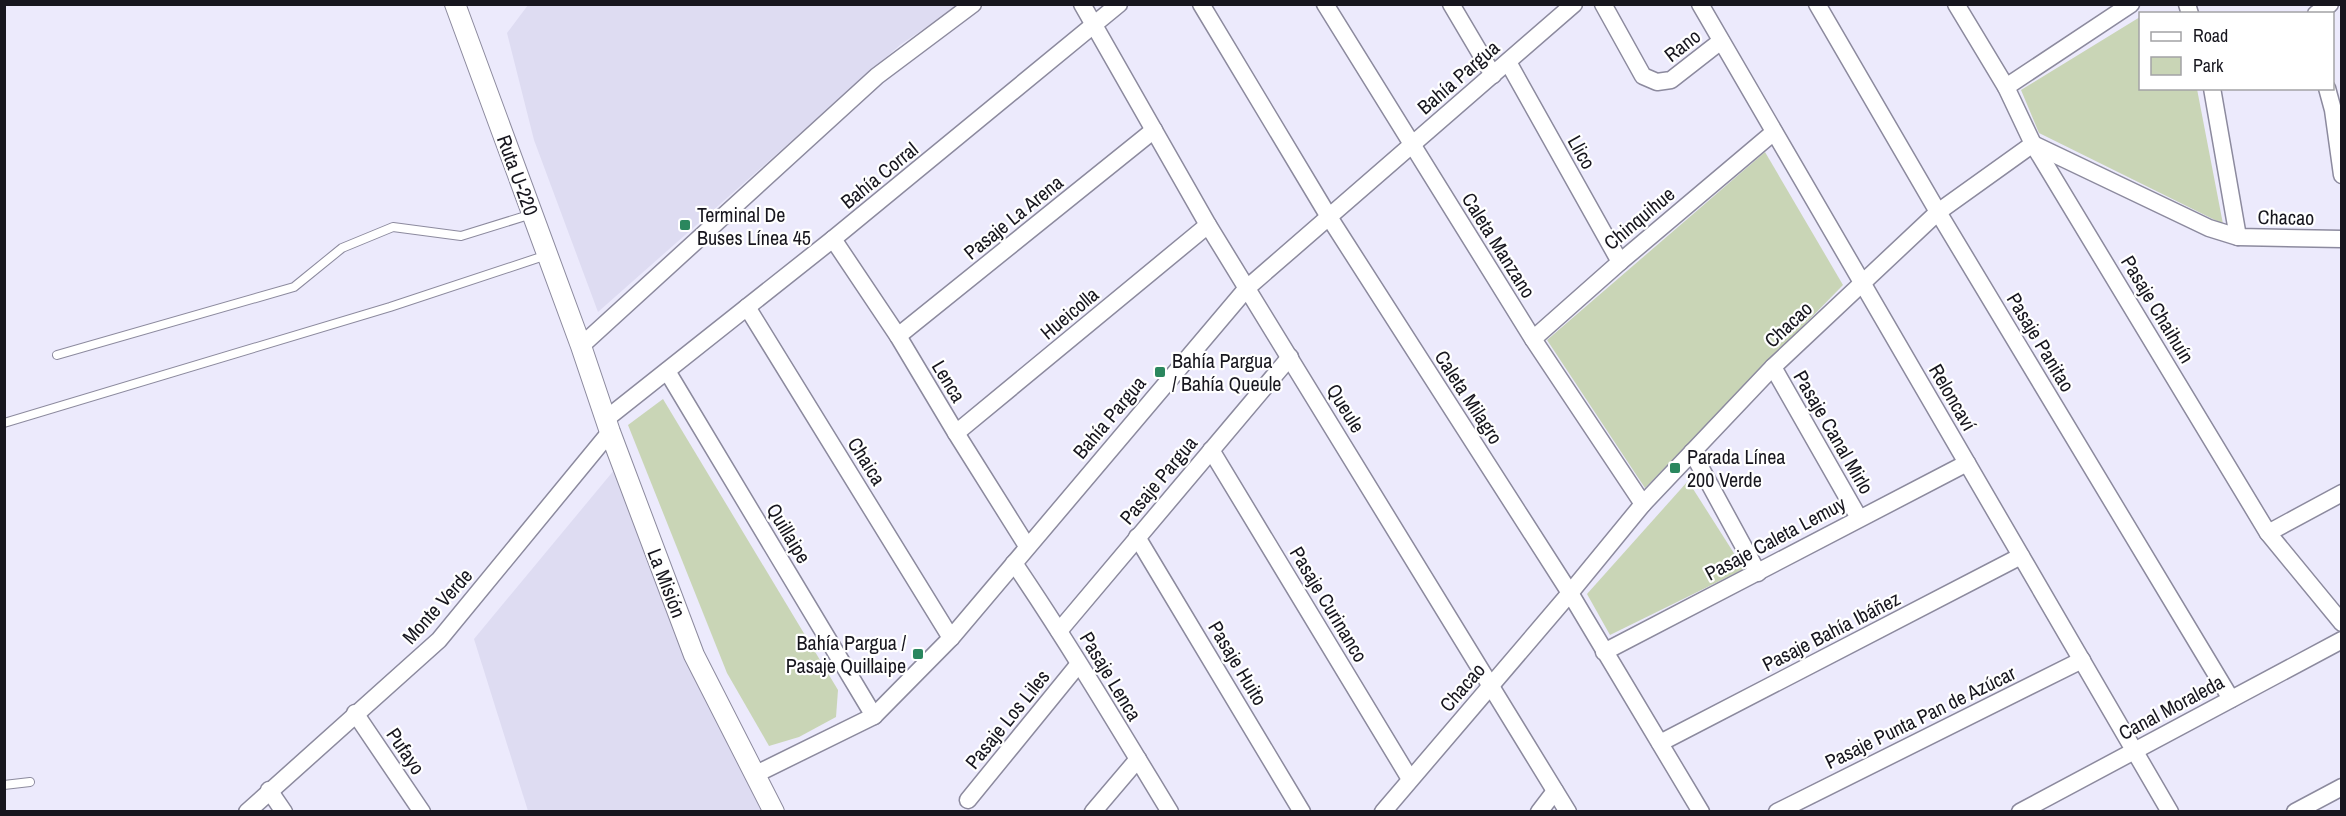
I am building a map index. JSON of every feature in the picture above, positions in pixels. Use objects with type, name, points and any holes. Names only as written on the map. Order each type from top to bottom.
[{"type":"street","name":"Ruta U-220","points":[[455,4],[581,346]]},
{"type":"street","points":[[581,346],[877,76],[973,4]]},
{"type":"street","name":"Queule","points":[[1082,4],[1208,225],[1492,684],[1568,812]]},
{"type":"street","name":"Bahía Corral","points":[[608,425],[667,371],[833,239],[1119,4]]},
{"type":"street","name":"Caleta Milagro","points":[[1202,4],[1329,217],[1570,593],[1701,812]]},
{"type":"street","name":"Caleta Manzano","points":[[1324,4],[1533,339],[1643,504]]},
{"type":"street","points":[[1451,4],[1493,75]]},
{"type":"street","name":"Rano","points":[[1603,4],[1643,76],[1657,82],[1671,80],[1721,41]]},
{"type":"street","name":"Reloncaví","points":[[1700,4],[2170,812]]},
{"type":"street","name":"Pasaje Panitao","points":[[1817,4],[1938,212],[2231,699]]},
{"type":"street","name":"Pasaje Chaihuín","points":[[1956,4],[2006,87],[2033,144],[2268,533],[2342,623]]},
{"type":"street","points":[[2006,87],[2131,4]]},
{"type":"street","name":"Bahía Pargua","points":[[754,775],[874,716],[951,638],[1247,288],[1574,5]]},
{"type":"street","name":"Llico","points":[[1508,62],[1620,262]]},
{"type":"street","points":[[2212,90],[2238,237]]},
{"type":"street","points":[[2328,90],[2333,111],[2342,175]]},
{"type":"street","name":"Pasaje La Arena","points":[[898,336],[1154,130]]},
{"type":"street","name":"Chinquihue","points":[[1533,339],[1774,132]]},
{"type":"street","name":"Chacao","points":[[1383,812],[1643,504],[1773,367],[1938,212],[2033,144],[2209,228],[2238,237],[2342,239]]},
{"type":"street","name":"Hueicolla","points":[[956,433],[1208,225]]},
{"type":"street","name":"Lenca","points":[[833,239],[898,336],[1027,546]]},
{"type":"street","name":"Chaica","points":[[747,307],[951,638]]},
{"type":"street","name":"La Misión","points":[[581,346],[694,656],[774,812]]},
{"type":"street","name":"Pasaje Pargua","points":[[1059,631],[1290,357]]},
{"type":"street","name":"Pasaje Canal Mirlo","points":[[1773,367],[1859,518]]},
{"type":"street","name":"Quillaipe","points":[[667,371],[874,716]]},
{"type":"street","name":"Monte Verde","points":[[247,812],[439,640],[608,425]]},
{"type":"street","name":"Pasaje Curinanco","points":[[1211,450],[1410,779]]},
{"type":"street","points":[[1692,452],[1758,573]]},
{"type":"street","name":"Pasaje Caleta Lemuy","points":[[1604,652],[1967,463]]},
{"type":"street","points":[[2268,533],[2342,493]]},
{"type":"street","name":"Pasaje Huito","points":[[1137,537],[1302,812]]},
{"type":"street","name":"Pasaje Bahía Ibáñez","points":[[1660,743],[2021,556]]},
{"type":"street","name":"Pasaje Lenca","points":[[1014,563],[1059,631],[1170,812]]},
{"type":"street","name":"Canal Moraleda","points":[[2020,812],[2342,640]]},
{"type":"street","name":"Pasaje Punta Pan de Azúcar","points":[[1777,812],[2082,660]]},
{"type":"street","name":"Pasaje Los Liles","points":[[968,800],[1078,665]]},
{"type":"street","name":"Pufayo","points":[[355,713],[422,812]]},
{"type":"street","points":[[1092,812],[1138,759]]},
{"type":"street","points":[[2295,812],[2342,787]]},
{"type":"street","points":[[269,790],[284,812]]},
{"type":"street","points":[[1539,812],[1555,791]]},
{"type":"lane","points":[[57,354],[294,287],[342,248],[393,227],[461,236],[532,214]]},
{"type":"lane","points":[[4,423],[390,307],[548,255]]},
{"type":"lane","points":[[4,786],[30,783]]},
{"type":"shaded area","points":[[528,5],[959,5],[900,45],[598,312],[534,140],[507,33]]},
{"type":"shaded area","points":[[615,469],[766,811],[528,811],[474,639]]},
{"type":"green space","points":[[2139,18],[2139,90],[2197,90],[2223,224],[2039,133],[2021,90]]},
{"type":"green space","points":[[1765,152],[1843,285],[1645,488],[1547,340]]},
{"type":"green space","points":[[663,399],[838,690],[836,717],[799,737],[769,746],[727,673],[628,425]]},
{"type":"green space","points":[[1688,481],[1744,569],[1610,635],[1587,594]]},
{"type":"place","name":"Terminal De Buses Línea 45","points":[[685,225]]},
{"type":"place","name":"Bahía Pargua / Bahía Queule","points":[[1160,372]]},
{"type":"place","name":"Parada Línea 200 Verde","points":[[1675,468]]},
{"type":"place","name":"Bahía Pargua / Pasaje Quillaipe","points":[[918,654]]}]
